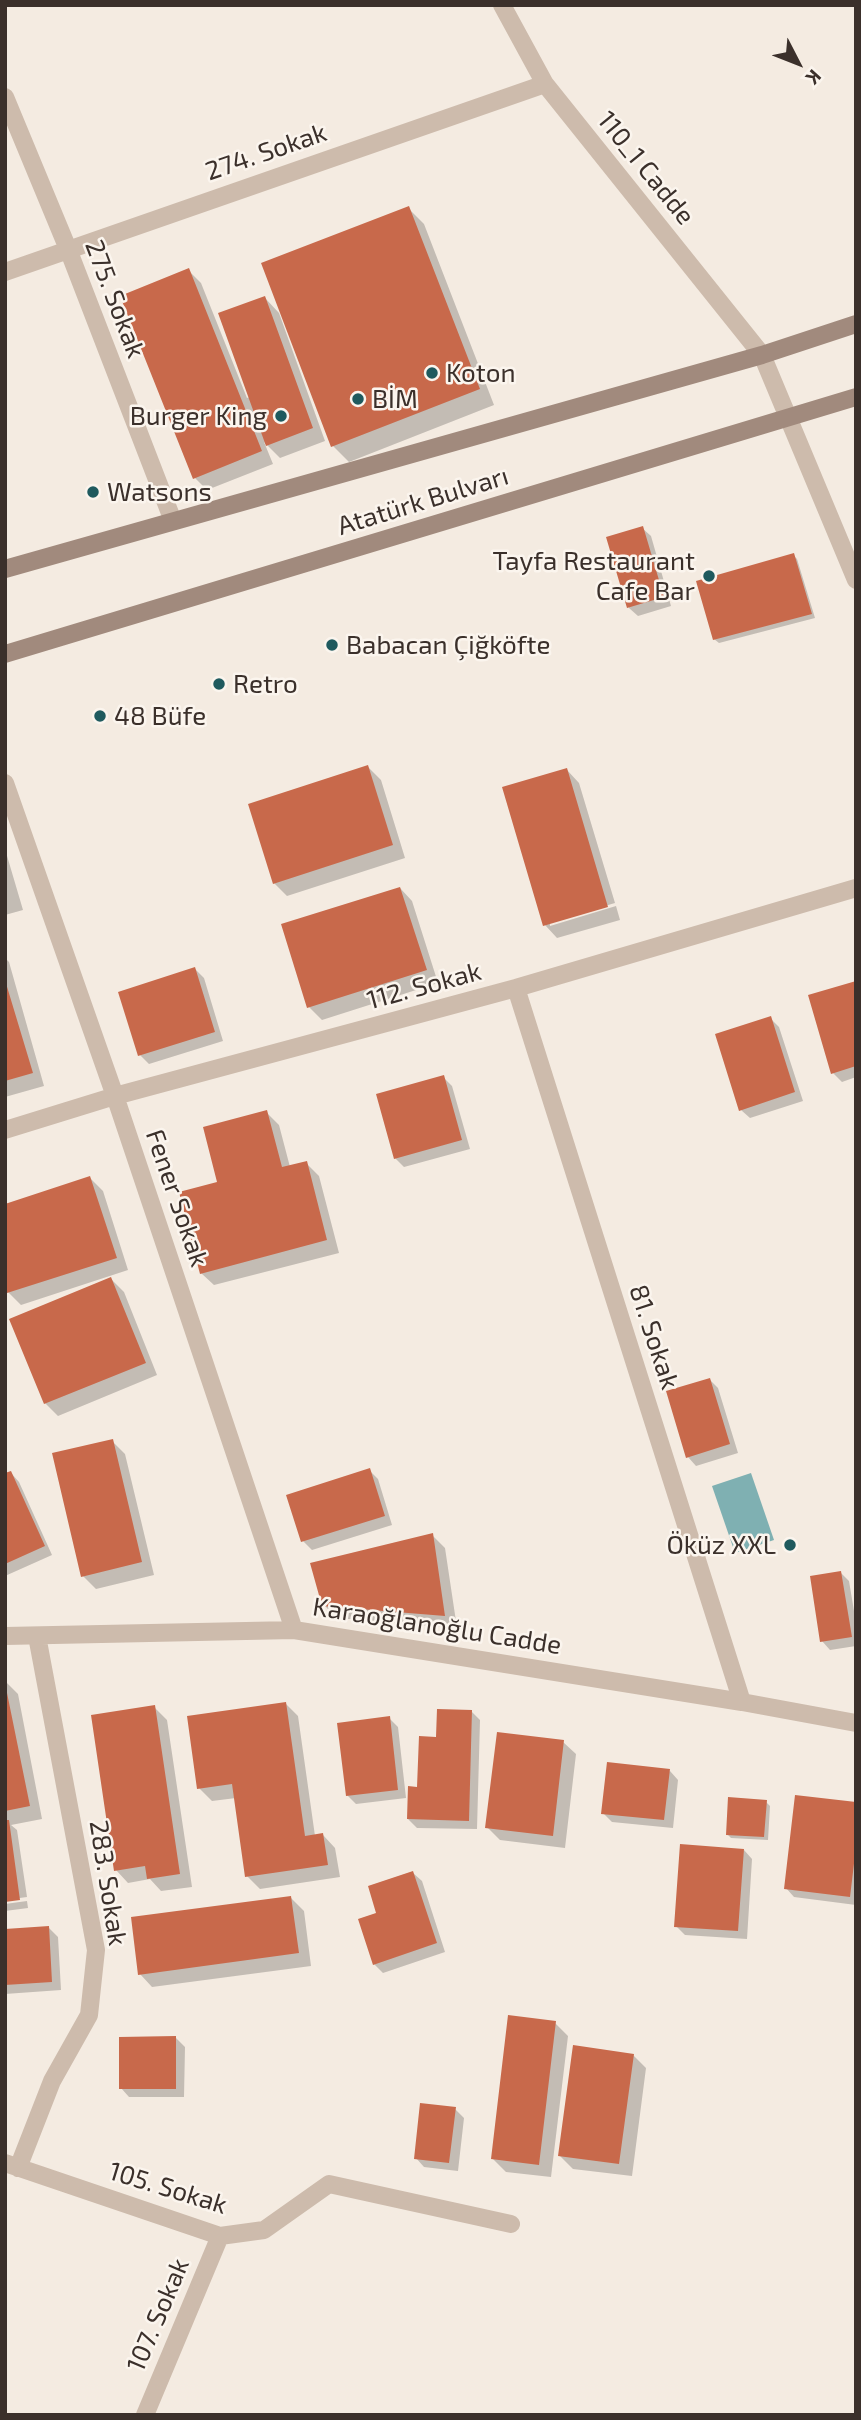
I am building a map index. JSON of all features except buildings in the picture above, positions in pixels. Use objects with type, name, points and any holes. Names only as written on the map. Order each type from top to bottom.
[{"type":"main road","name":"Atatürk Bulvarı","points":[[5,569],[762,355],[856,324]]},
{"type":"main road","name":"Atatürk Bulvarı","points":[[5,654],[856,397]]},
{"type":"street","name":"110_1 Cadde","points":[[502,5],[545,84],[762,355],[856,580]]},
{"type":"street","name":"274. Sokak","points":[[5,272],[545,84]]},
{"type":"street","name":"275. Sokak","points":[[5,97],[68,249],[173,521]]},
{"type":"street","name":"Fener Sokak","points":[[5,783],[115,1096],[294,1630]]},
{"type":"street","name":"112. Sokak","points":[[5,1130],[115,1096],[516,988],[856,888]]},
{"type":"street","name":"81. Sokak","points":[[516,988],[742,1702]]},
{"type":"street","name":"Karaoğlanoğlu Cadde","points":[[5,1636],[294,1630],[742,1702],[856,1723]]},
{"type":"street","name":"283. Sokak","points":[[11,2166],[52,2081],[89,2015],[96,1950],[37,1636]]},
{"type":"street","name":"105. Sokak","points":[[11,2166],[220,2236],[264,2230],[329,2184],[511,2224]]},
{"type":"street","name":"107. Sokak","points":[[145,2415],[220,2236]]},
{"type":"water","points":[[751,1473],[774,1540],[735,1553],[712,1486]]},
{"type":"place","name":"Koton","points":[[432,373]]},
{"type":"place","name":"BİM","points":[[358,399]]},
{"type":"place","name":"Burger King","points":[[281,416]]},
{"type":"place","name":"Watsons","points":[[93,492]]},
{"type":"place","name":"Tayfa Restaurant Cafe Bar","points":[[709,576]]},
{"type":"place","name":"Babacan Çiğköfte","points":[[332,645]]},
{"type":"place","name":"Retro","points":[[219,684]]},
{"type":"place","name":"48 Büfe","points":[[100,716]]},
{"type":"place","name":"Öküz XXL","points":[[790,1545]]}]
